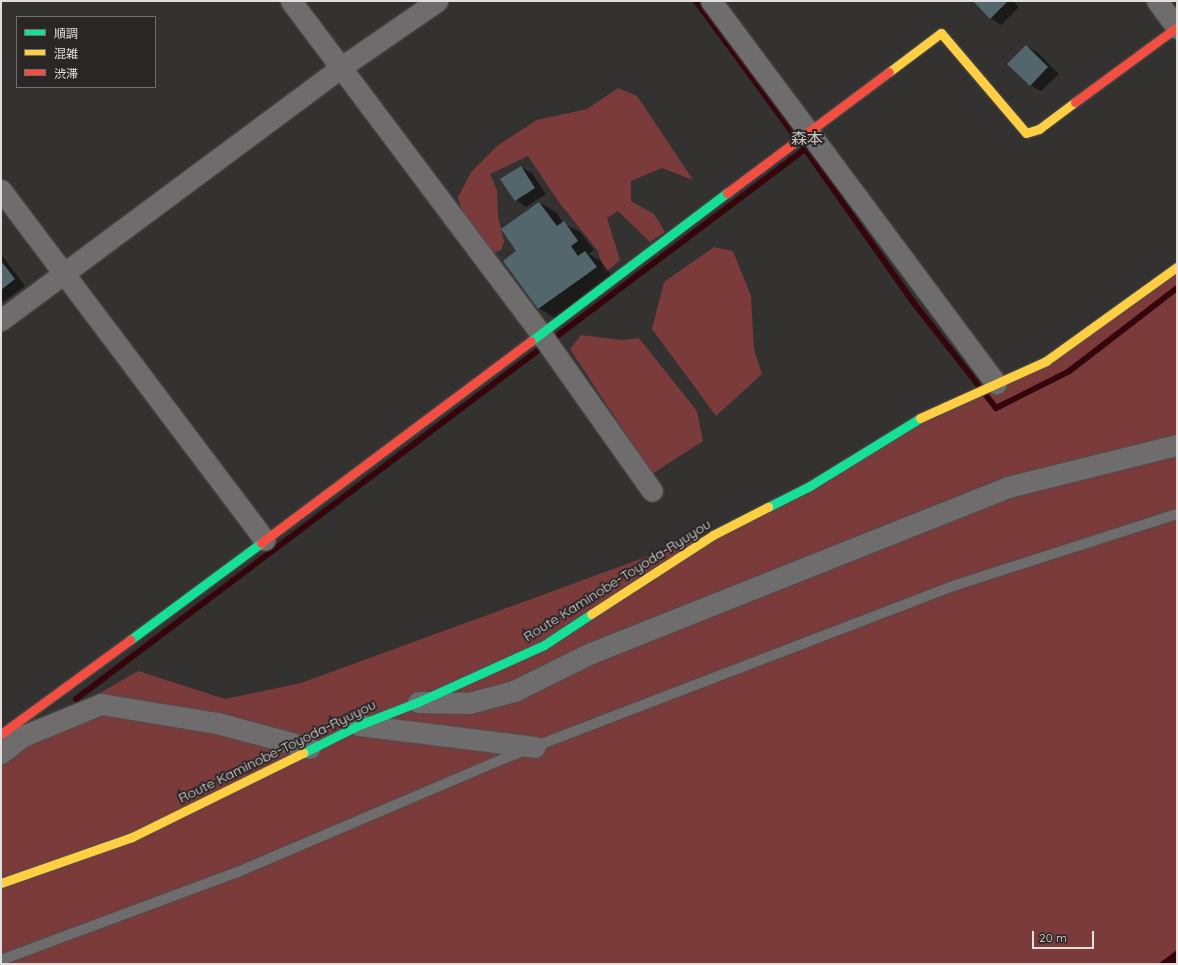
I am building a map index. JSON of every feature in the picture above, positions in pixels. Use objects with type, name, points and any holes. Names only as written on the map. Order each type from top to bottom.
[{"type":"street","points":[[291,1],[540,334],[652,491]]},
{"type":"street","points":[[1,320],[340,68],[437,1]]},
{"type":"street","points":[[711,1],[996,383]]},
{"type":"street","points":[[1,734],[265,540],[809,134],[941,33],[1026,132],[1039,129],[1177,27],[1157,1]]},
{"type":"street","points":[[1,190],[265,540]]},
{"type":"street","name":"Route Kaminobe-Toyoda-Ryuyou","points":[[1,883],[132,837],[359,724],[418,702],[544,645],[713,535],[808,487],[920,418],[1046,361],[1177,267]]},
{"type":"street","points":[[418,702],[469,703],[514,691],[592,653],[1008,487],[1177,445]]},
{"type":"street","points":[[1,753],[23,736],[101,704],[217,722],[310,748]]},
{"type":"street","points":[[359,724],[535,747]]},
{"type":"lane","points":[[1,960],[238,872],[535,747],[956,585],[1177,514]]},
{"type":"shaded area","points":[[618,88],[637,96],[693,180],[662,168],[631,181],[631,201],[654,214],[665,232],[650,242],[618,211],[607,218],[620,260],[605,273],[598,251],[558,201],[528,156],[490,174],[497,190],[498,216],[504,242],[501,250],[494,253],[464,221],[458,197],[471,172],[497,146],[537,120],[587,109]]},
{"type":"shaded area","points":[[714,247],[733,251],[751,296],[754,350],[762,374],[716,416],[652,329],[664,282]]},
{"type":"shaded area","points":[[1177,266],[1177,955],[1164,964],[1,964],[1,747],[15,742],[138,671],[225,699],[301,683],[731,526],[1064,348]]},
{"type":"shaded area","points":[[581,335],[622,340],[639,338],[697,411],[703,441],[652,474],[570,349]]},
{"type":"shaded area","points":[[1177,950],[1177,964],[1158,964]]},
{"type":"building","points":[[973,1],[1008,1],[990,19]]},
{"type":"building","points":[[1026,45],[1048,67],[1030,86],[1007,64]]},
{"type":"building","points":[[521,166],[535,188],[515,201],[500,179]]},
{"type":"building","points":[[539,202],[557,226],[564,221],[578,241],[571,246],[578,256],[585,251],[597,267],[538,309],[503,261],[516,251],[501,229]]},
{"type":"building","points":[[1,261],[15,279],[1,290]]},
{"type":"waterway","points":[[696,1],[796,137]]},
{"type":"waterway","points":[[803,146],[913,302],[979,386]]},
{"type":"waterway","points":[[76,699],[805,149]]},
{"type":"waterway","points":[[985,394],[996,408],[1068,372],[1177,288]]},
{"type":"traffic: fast","points":[[531,341],[727,193]]},
{"type":"traffic: fast","points":[[768,507],[808,487],[920,418]]},
{"type":"traffic: fast","points":[[130,640],[261,543]]},
{"type":"traffic: fast","points":[[303,753],[359,725],[418,702],[544,645],[591,614]]},
{"type":"traffic: slow","points":[[889,72],[941,33],[1026,133],[1039,129],[1075,102]]},
{"type":"traffic: slow","points":[[920,418],[1046,361],[1177,267]]},
{"type":"traffic: slow","points":[[591,614],[713,535],[768,507]]},
{"type":"traffic: slow","points":[[1,883],[132,837],[303,753]]},
{"type":"traffic: jam","points":[[1075,102],[1177,27]]},
{"type":"traffic: jam","points":[[727,193],[889,72]]},
{"type":"traffic: jam","points":[[261,543],[531,341]]},
{"type":"traffic: jam","points":[[1,734],[130,640]]},
{"type":"district","name":"森本","points":[[807,138]]}]
